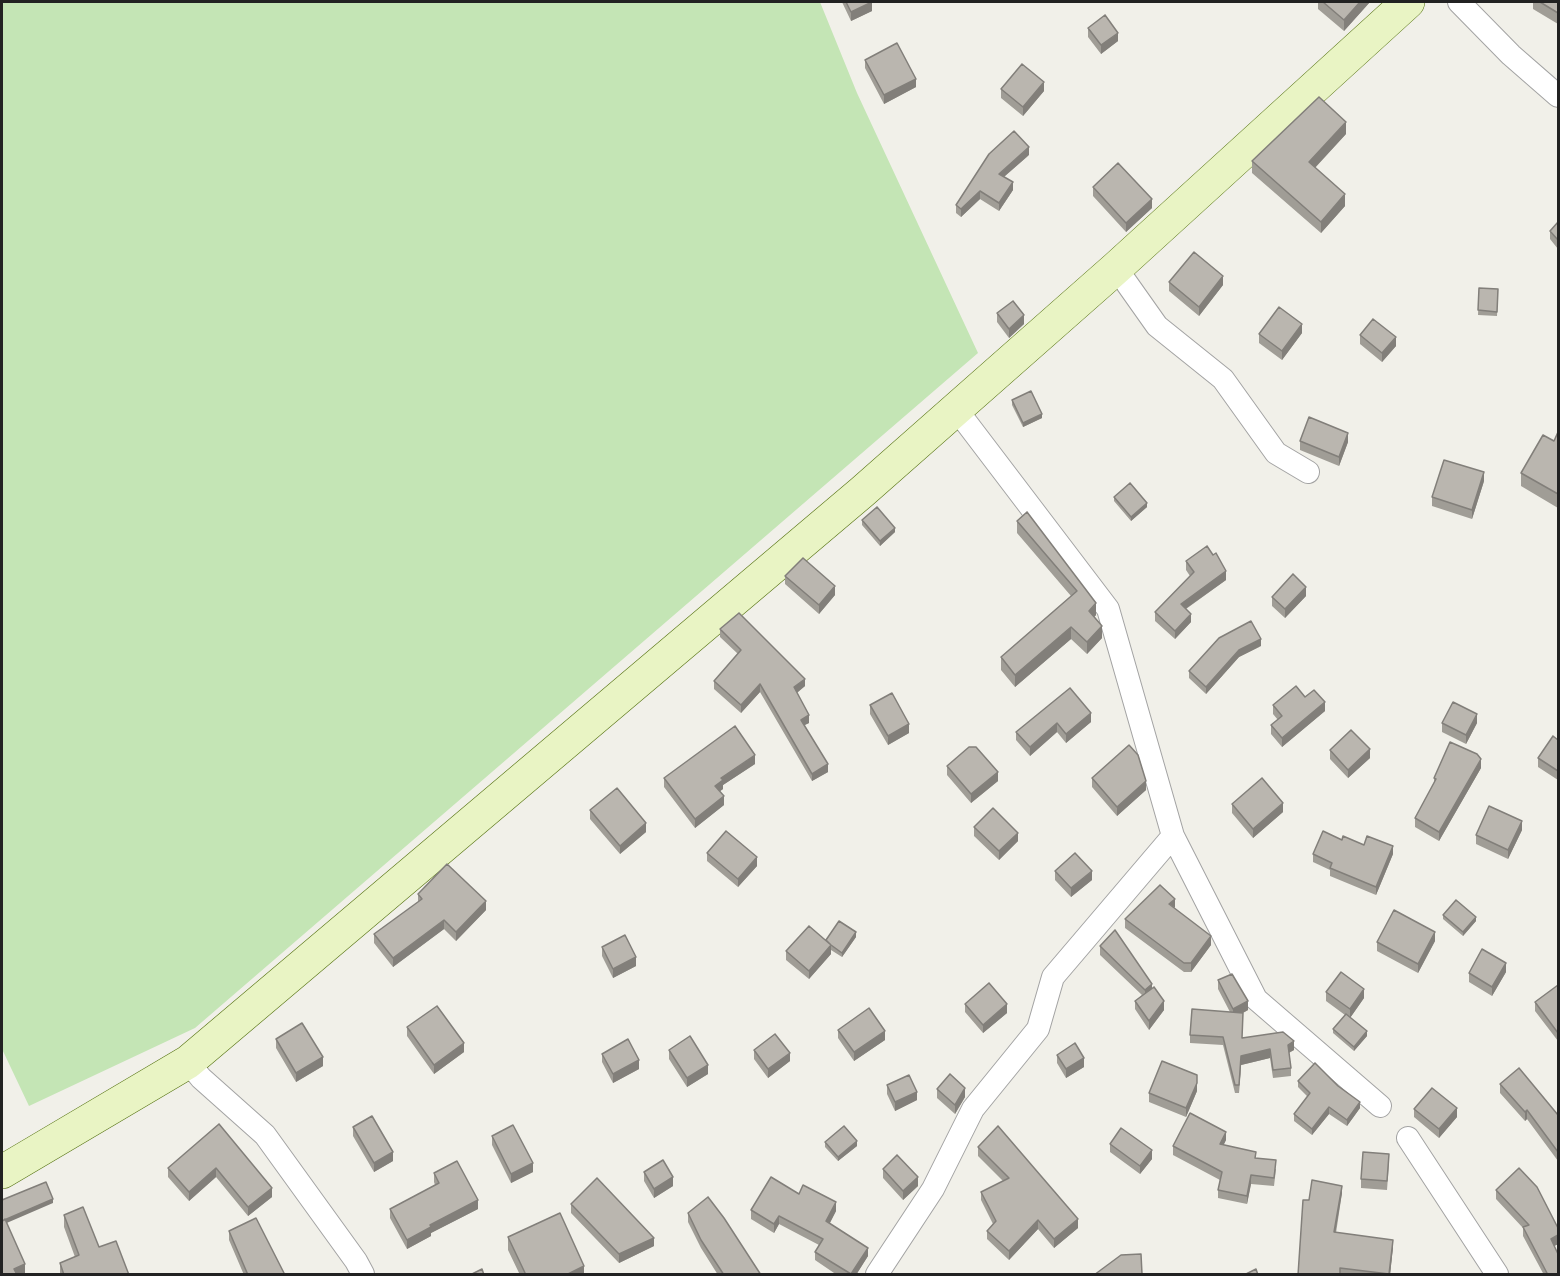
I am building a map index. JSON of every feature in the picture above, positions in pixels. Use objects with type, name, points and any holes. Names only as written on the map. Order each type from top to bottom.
[{"type":"street","points":[[2,1172],[188,1062],[853,500],[1116,268],[1408,2]]},
{"type":"street","points":[[1460,2],[1511,55],[1558,96]]},
{"type":"street","points":[[1116,268],[1157,326],[1223,379],[1276,453],[1308,472]]},
{"type":"street","points":[[956,409],[1108,609],[1173,836],[1256,999],[1380,1106]]},
{"type":"street","points":[[877,1275],[933,1189],[973,1109],[1038,1029],[1053,977],[1173,836]]},
{"type":"street","points":[[188,1062],[201,1078],[265,1135],[356,1261],[363,1275]]},
{"type":"street","points":[[1408,1138],[1497,1275]]},
{"type":"green space","points":[[2,2],[820,2],[857,93],[978,353],[195,1028],[29,1106],[2,1049]]},
{"type":"building","points":[[846,2],[872,2],[851,12]]},
{"type":"building","points":[[1323,2],[1360,2],[1344,20]]},
{"type":"building","points":[[1540,2],[1558,2],[1558,13]]},
{"type":"building","points":[[1105,15],[1118,33],[1101,45],[1088,28]]},
{"type":"building","points":[[897,43],[916,79],[884,95],[865,60]]},
{"type":"building","points":[[1022,64],[1044,82],[1023,107],[1001,89]]},
{"type":"building","points":[[1319,97],[1346,122],[1309,162],[1345,194],[1321,222],[1252,161]]},
{"type":"building","points":[[1014,131],[1029,147],[999,174],[1013,182],[999,203],[980,191],[961,209],[956,205],[989,154]]},
{"type":"building","points":[[1118,163],[1152,199],[1126,223],[1093,187]]},
{"type":"building","points":[[1558,222],[1558,240],[1550,231]]},
{"type":"building","points":[[1194,252],[1223,276],[1199,307],[1169,282]]},
{"type":"building","points":[[1479,288],[1498,289],[1497,312],[1478,310]]},
{"type":"building","points":[[1013,301],[1024,315],[1009,329],[997,313]]},
{"type":"building","points":[[1279,307],[1302,324],[1282,351],[1259,334]]},
{"type":"building","points":[[1373,319],[1396,337],[1382,353],[1360,335]]},
{"type":"building","points":[[1031,391],[1042,414],[1023,423],[1012,400]]},
{"type":"building","points":[[1309,417],[1348,433],[1339,457],[1300,441]]},
{"type":"building","points":[[1558,432],[1558,494],[1521,473],[1543,435],[1554,441]]},
{"type":"building","points":[[1444,460],[1484,472],[1472,510],[1432,497]]},
{"type":"building","points":[[1130,483],[1147,503],[1131,517],[1114,497]]},
{"type":"building","points":[[877,507],[895,528],[880,541],[862,520]]},
{"type":"building","points":[[1027,512],[1096,603],[1089,611],[1102,626],[1087,642],[1071,627],[1015,675],[1001,657],[1077,591],[1017,521]]},
{"type":"building","points":[[1207,546],[1213,555],[1216,553],[1226,571],[1181,604],[1191,614],[1175,631],[1155,612],[1194,572],[1186,561]]},
{"type":"building","points":[[803,558],[835,586],[819,605],[785,576]]},
{"type":"building","points":[[1293,574],[1306,587],[1285,609],[1272,597]]},
{"type":"building","points":[[739,613],[805,679],[794,687],[809,715],[801,720],[828,764],[812,774],[760,684],[741,705],[714,681],[741,650],[720,629]]},
{"type":"building","points":[[1251,621],[1261,639],[1239,650],[1206,687],[1189,671],[1219,638]]},
{"type":"building","points":[[1296,686],[1305,697],[1314,690],[1325,702],[1282,738],[1271,725],[1282,716],[1273,705]]},
{"type":"building","points":[[1070,688],[1091,713],[1066,734],[1057,723],[1030,747],[1016,732]]},
{"type":"building","points":[[892,693],[909,724],[888,736],[870,705]]},
{"type":"building","points":[[1453,702],[1477,714],[1466,735],[1442,723]]},
{"type":"building","points":[[735,726],[755,755],[721,778],[723,780],[715,786],[724,796],[695,819],[664,778]]},
{"type":"building","points":[[1351,730],[1370,749],[1348,770],[1330,750]]},
{"type":"building","points":[[1553,736],[1558,740],[1558,771],[1538,758]]},
{"type":"building","points":[[1450,742],[1477,754],[1481,759],[1439,832],[1415,818],[1436,779],[1434,778]]},
{"type":"building","points":[[1129,745],[1138,755],[1146,781],[1117,807],[1092,778]]},
{"type":"building","points":[[969,747],[976,747],[998,772],[971,794],[947,766]]},
{"type":"building","points":[[1262,778],[1283,803],[1253,829],[1232,804]]},
{"type":"building","points":[[617,788],[646,823],[620,846],[590,810]]},
{"type":"building","points":[[1489,806],[1522,821],[1508,850],[1476,835]]},
{"type":"building","points":[[993,808],[1018,833],[999,851],[974,827]]},
{"type":"building","points":[[726,831],[757,857],[738,879],[707,853]]},
{"type":"building","points":[[1323,831],[1342,840],[1343,836],[1364,845],[1367,836],[1393,846],[1376,887],[1330,868],[1332,863],[1313,854]]},
{"type":"building","points":[[1075,853],[1092,871],[1071,888],[1055,871]]},
{"type":"building","points":[[447,864],[486,901],[456,932],[444,920],[393,958],[374,934],[422,899],[418,894]]},
{"type":"building","points":[[1160,885],[1175,899],[1169,904],[1211,936],[1191,963],[1184,963],[1125,919]]},
{"type":"building","points":[[1456,900],[1476,917],[1463,932],[1443,915]]},
{"type":"building","points":[[1394,910],[1435,932],[1418,964],[1377,942]]},
{"type":"building","points":[[839,921],[856,932],[842,953],[826,940]]},
{"type":"building","points":[[809,926],[831,945],[809,971],[786,951]]},
{"type":"building","points":[[1115,930],[1152,984],[1145,990],[1100,946]]},
{"type":"building","points":[[625,935],[636,957],[613,969],[602,947]]},
{"type":"building","points":[[1482,949],[1506,963],[1492,987],[1469,973]]},
{"type":"building","points":[[1341,972],[1364,989],[1350,1009],[1326,992]]},
{"type":"building","points":[[1232,974],[1248,1001],[1233,1009],[1218,980]]},
{"type":"building","points":[[989,983],[1007,1004],[983,1025],[965,1004]]},
{"type":"building","points":[[1558,985],[1558,1033],[1535,1002]]},
{"type":"building","points":[[1154,987],[1164,1001],[1149,1021],[1135,1001]]},
{"type":"building","points":[[437,1006],[464,1043],[434,1065],[407,1027]]},
{"type":"building","points":[[869,1008],[885,1031],[854,1052],[838,1030]]},
{"type":"building","points":[[1192,1009],[1243,1013],[1242,1038],[1283,1032],[1294,1041],[1288,1045],[1291,1068],[1273,1070],[1270,1049],[1241,1056],[1239,1085],[1235,1085],[1223,1037],[1190,1035]]},
{"type":"building","points":[[1346,1014],[1367,1031],[1354,1047],[1333,1029]]},
{"type":"building","points":[[302,1023],[323,1057],[296,1073],[276,1039]]},
{"type":"building","points":[[775,1034],[790,1053],[768,1069],[754,1050]]},
{"type":"building","points":[[690,1036],[708,1065],[687,1078],[669,1050]]},
{"type":"building","points":[[628,1039],[639,1060],[613,1074],[602,1054]]},
{"type":"building","points":[[1075,1043],[1084,1058],[1066,1069],[1057,1055]]},
{"type":"building","points":[[1162,1061],[1197,1075],[1197,1083],[1186,1108],[1149,1093]]},
{"type":"building","points":[[1315,1063],[1338,1086],[1360,1102],[1347,1120],[1329,1107],[1312,1129],[1294,1114],[1310,1093],[1298,1081]]},
{"type":"building","points":[[1519,1068],[1558,1115],[1558,1152],[1527,1110],[1525,1112],[1500,1084]]},
{"type":"building","points":[[950,1074],[965,1088],[955,1105],[937,1089]]},
{"type":"building","points":[[909,1075],[917,1092],[895,1102],[887,1085]]},
{"type":"building","points":[[1432,1088],[1457,1108],[1439,1129],[1414,1109]]},
{"type":"building","points":[[1190,1113],[1226,1132],[1220,1144],[1256,1152],[1255,1158],[1276,1160],[1274,1178],[1251,1175],[1247,1196],[1218,1190],[1222,1172],[1173,1146]]},
{"type":"building","points":[[372,1116],[393,1152],[374,1163],[353,1127]]},
{"type":"building","points":[[219,1124],[272,1188],[248,1207],[216,1168],[189,1192],[168,1168]]},
{"type":"building","points":[[513,1125],[533,1163],[511,1174],[492,1136]]},
{"type":"building","points":[[844,1126],[857,1141],[838,1157],[825,1142]]},
{"type":"building","points":[[998,1126],[1078,1219],[1054,1239],[1038,1220],[1009,1251],[987,1231],[996,1221],[981,1192],[1009,1178],[978,1147]]},
{"type":"building","points":[[1121,1128],[1152,1150],[1140,1166],[1110,1144]]},
{"type":"building","points":[[1363,1152],[1389,1154],[1387,1181],[1361,1179]]},
{"type":"building","points":[[897,1155],[918,1177],[903,1191],[883,1169]]},
{"type":"building","points":[[663,1160],[673,1177],[654,1189],[644,1172]]},
{"type":"building","points":[[457,1161],[478,1200],[407,1240],[390,1209],[439,1183],[434,1173]]},
{"type":"building","points":[[1519,1168],[1537,1187],[1558,1228],[1558,1235],[1551,1239],[1558,1254],[1558,1275],[1548,1275],[1523,1227],[1529,1225],[1496,1190]]},
{"type":"building","points":[[771,1177],[799,1194],[803,1185],[836,1202],[826,1221],[868,1248],[851,1274],[815,1252],[823,1239],[779,1216],[774,1224],[751,1210]]},
{"type":"building","points":[[597,1178],[654,1238],[619,1254],[571,1204]]},
{"type":"building","points":[[1312,1180],[1342,1186],[1334,1232],[1393,1240],[1389,1274],[1340,1268],[1340,1275],[1298,1275],[1303,1200],[1309,1200]]},
{"type":"building","points":[[46,1182],[53,1199],[2,1221],[2,1200]]},
{"type":"building","points":[[708,1197],[761,1275],[724,1275],[701,1240],[688,1213]]},
{"type":"building","points":[[83,1207],[99,1247],[116,1241],[129,1275],[64,1275],[60,1263],[79,1255],[64,1215]]},
{"type":"building","points":[[560,1213],[584,1266],[566,1275],[526,1275],[508,1237]]},
{"type":"building","points":[[256,1218],[285,1275],[248,1275],[229,1231]]},
{"type":"building","points":[[5,1219],[25,1264],[14,1269],[17,1275],[2,1275],[2,1221]]},
{"type":"building","points":[[1141,1254],[1142,1274],[1094,1275],[1121,1255]]},
{"type":"building","points":[[482,1269],[484,1275],[470,1275]]},
{"type":"building","points":[[1256,1269],[1258,1275],[1244,1275]]}]
